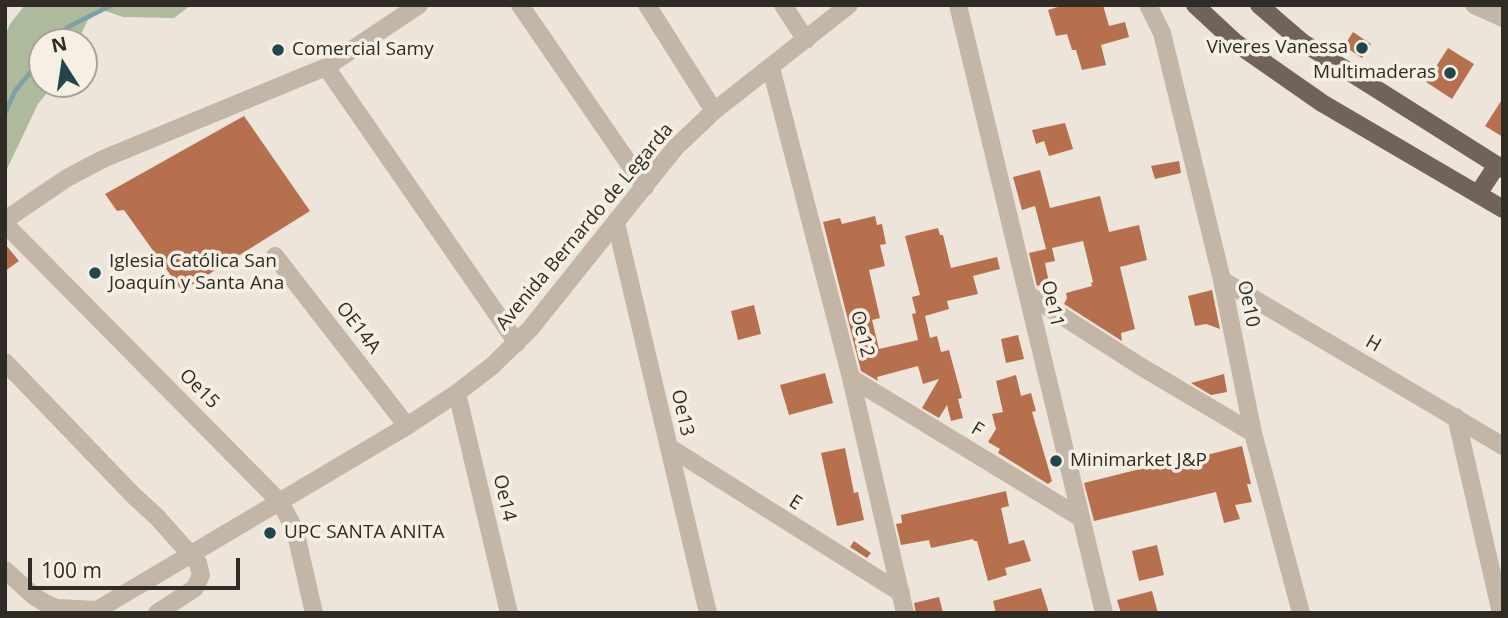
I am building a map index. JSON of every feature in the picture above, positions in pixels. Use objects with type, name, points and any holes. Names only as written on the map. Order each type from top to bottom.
[{"type":"main road","points":[[1195,5],[1236,43],[1322,103],[1503,209]]},
{"type":"main road","points":[[1259,5],[1302,43],[1500,167],[1478,194]]},
{"type":"street","points":[[5,222],[67,178],[103,159],[326,67],[419,5]]},
{"type":"street","points":[[520,5],[645,187]]},
{"type":"street","points":[[647,5],[715,111]]},
{"type":"street","points":[[783,5],[806,40]]},
{"type":"street","name":"Avenida Bernardo de Legarda","points":[[94,611],[407,426],[457,393],[517,343],[675,148],[715,111],[849,5]]},
{"type":"street","name":"Oe11","points":[[958,5],[1104,613]]},
{"type":"street","name":"Oe10","points":[[1148,5],[1163,33],[1222,280],[1253,433],[1301,613]]},
{"type":"street","points":[[1474,5],[1503,18]]},
{"type":"street","points":[[326,67],[517,343]]},
{"type":"street","name":"Oe12","points":[[771,68],[851,378],[905,613]]},
{"type":"street","name":"Oe15","points":[[5,222],[280,502],[295,530],[314,613]]},
{"type":"street","name":"Oe13","points":[[616,223],[708,613]]},
{"type":"street","name":"OE14A","points":[[275,256],[407,426]]},
{"type":"street","name":"H","points":[[1222,280],[1503,446]]},
{"type":"street","points":[[1029,295],[1140,366],[1253,433]]},
{"type":"street","points":[[5,362],[157,517],[200,569],[195,588],[158,613]]},
{"type":"street","name":"F","points":[[851,378],[1081,518]]},
{"type":"street","name":"Oe14","points":[[457,393],[509,613]]},
{"type":"street","points":[[1456,417],[1501,613]]},
{"type":"street","name":"E","points":[[669,447],[901,593]]},
{"type":"street","points":[[8,577],[57,608],[94,611]]},
{"type":"green space","points":[[25,5],[191,5],[174,18],[123,17],[103,10],[88,20],[84,28],[28,28],[28,98],[43,98],[5,173],[5,36],[10,24]]},
{"type":"building","points":[[1064,5],[1103,5],[1109,26],[1125,22],[1129,37],[1101,45],[1106,65],[1082,70],[1076,50],[1072,50],[1067,34],[1056,36],[1048,10]]},
{"type":"building","points":[[1353,32],[1371,44],[1362,58],[1344,46]]},
{"type":"building","name":"Multimaderas","points":[[1448,48],[1474,64],[1452,99],[1426,82]]},
{"type":"building","points":[[1503,98],[1503,137],[1485,126]]},
{"type":"building","points":[[244,116],[310,211],[182,291],[124,210],[117,211],[105,194]]},
{"type":"building","points":[[1065,123],[1073,149],[1049,156],[1044,141],[1036,144],[1032,130]]},
{"type":"building","points":[[1179,161],[1181,173],[1155,179],[1151,166]]},
{"type":"building","points":[[1040,170],[1050,208],[1100,196],[1109,232],[1139,225],[1147,260],[1120,267],[1135,329],[1121,333],[1122,341],[1064,304],[1066,293],[1092,286],[1083,241],[1052,248],[1055,261],[1045,263],[1049,283],[1037,286],[1029,253],[1046,249],[1035,206],[1022,210],[1013,177]]},
{"type":"building","points":[[875,216],[877,225],[882,224],[886,244],[880,245],[885,266],[869,270],[880,318],[872,320],[879,349],[918,340],[912,314],[916,313],[912,297],[920,295],[905,236],[938,228],[940,235],[943,235],[951,268],[997,257],[1000,269],[973,276],[978,294],[947,301],[949,309],[925,316],[930,338],[937,336],[941,352],[949,350],[962,398],[958,399],[963,418],[951,421],[947,405],[939,418],[922,408],[939,379],[923,384],[918,366],[877,377],[878,381],[861,371],[823,222],[840,218],[842,224]]},
{"type":"building","points":[[5,244],[19,261],[5,271]]},
{"type":"building","points":[[1212,290],[1220,329],[1206,324],[1195,326],[1188,296]]},
{"type":"building","points":[[754,305],[761,334],[738,340],[731,311]]},
{"type":"building","points":[[1018,335],[1024,359],[1006,363],[1001,339]]},
{"type":"building","points":[[825,373],[833,403],[789,415],[780,385]]},
{"type":"building","points":[[1224,374],[1227,392],[1211,395],[1191,383]]},
{"type":"building","points":[[1016,375],[1021,396],[1031,393],[1036,411],[1032,412],[1052,481],[1048,484],[998,453],[1000,449],[988,442],[996,429],[992,414],[1003,412],[996,381]]},
{"type":"building","points":[[1242,446],[1251,484],[1247,484],[1252,502],[1235,505],[1240,519],[1224,523],[1216,492],[1094,521],[1084,483]]},
{"type":"building","points":[[845,448],[854,493],[858,492],[864,520],[837,526],[821,453]]},
{"type":"building","points":[[1006,491],[1009,506],[1001,508],[1009,544],[1024,540],[1031,561],[1005,568],[1007,575],[988,581],[977,541],[973,539],[931,548],[929,540],[901,545],[896,524],[902,523],[901,515]]},
{"type":"building","points":[[854,541],[871,553],[867,558],[850,547]]},
{"type":"building","points":[[1157,545],[1164,575],[1139,581],[1132,551]]},
{"type":"building","points":[[1041,588],[1049,613],[996,613],[993,601]]},
{"type":"building","points":[[1152,591],[1158,613],[1121,613],[1117,600]]},
{"type":"building","points":[[939,597],[943,613],[916,613],[914,603]]},
{"type":"waterway","points":[[67,28],[112,5]]},
{"type":"waterway","points":[[5,113],[15,91],[28,75]]},
{"type":"place","name":"Viveres Vanessa","points":[[1362,48]]},
{"type":"place","name":"Comercial Samy","points":[[278,50]]},
{"type":"place","name":"Multimaderas","points":[[1450,73]]},
{"type":"place","name":"Iglesia Católica San Joaquín y Santa Ana","points":[[95,273]]},
{"type":"place","name":"Minimarket J&P","points":[[1056,461]]},
{"type":"place","name":"UPC SANTA ANITA","points":[[270,533]]}]
